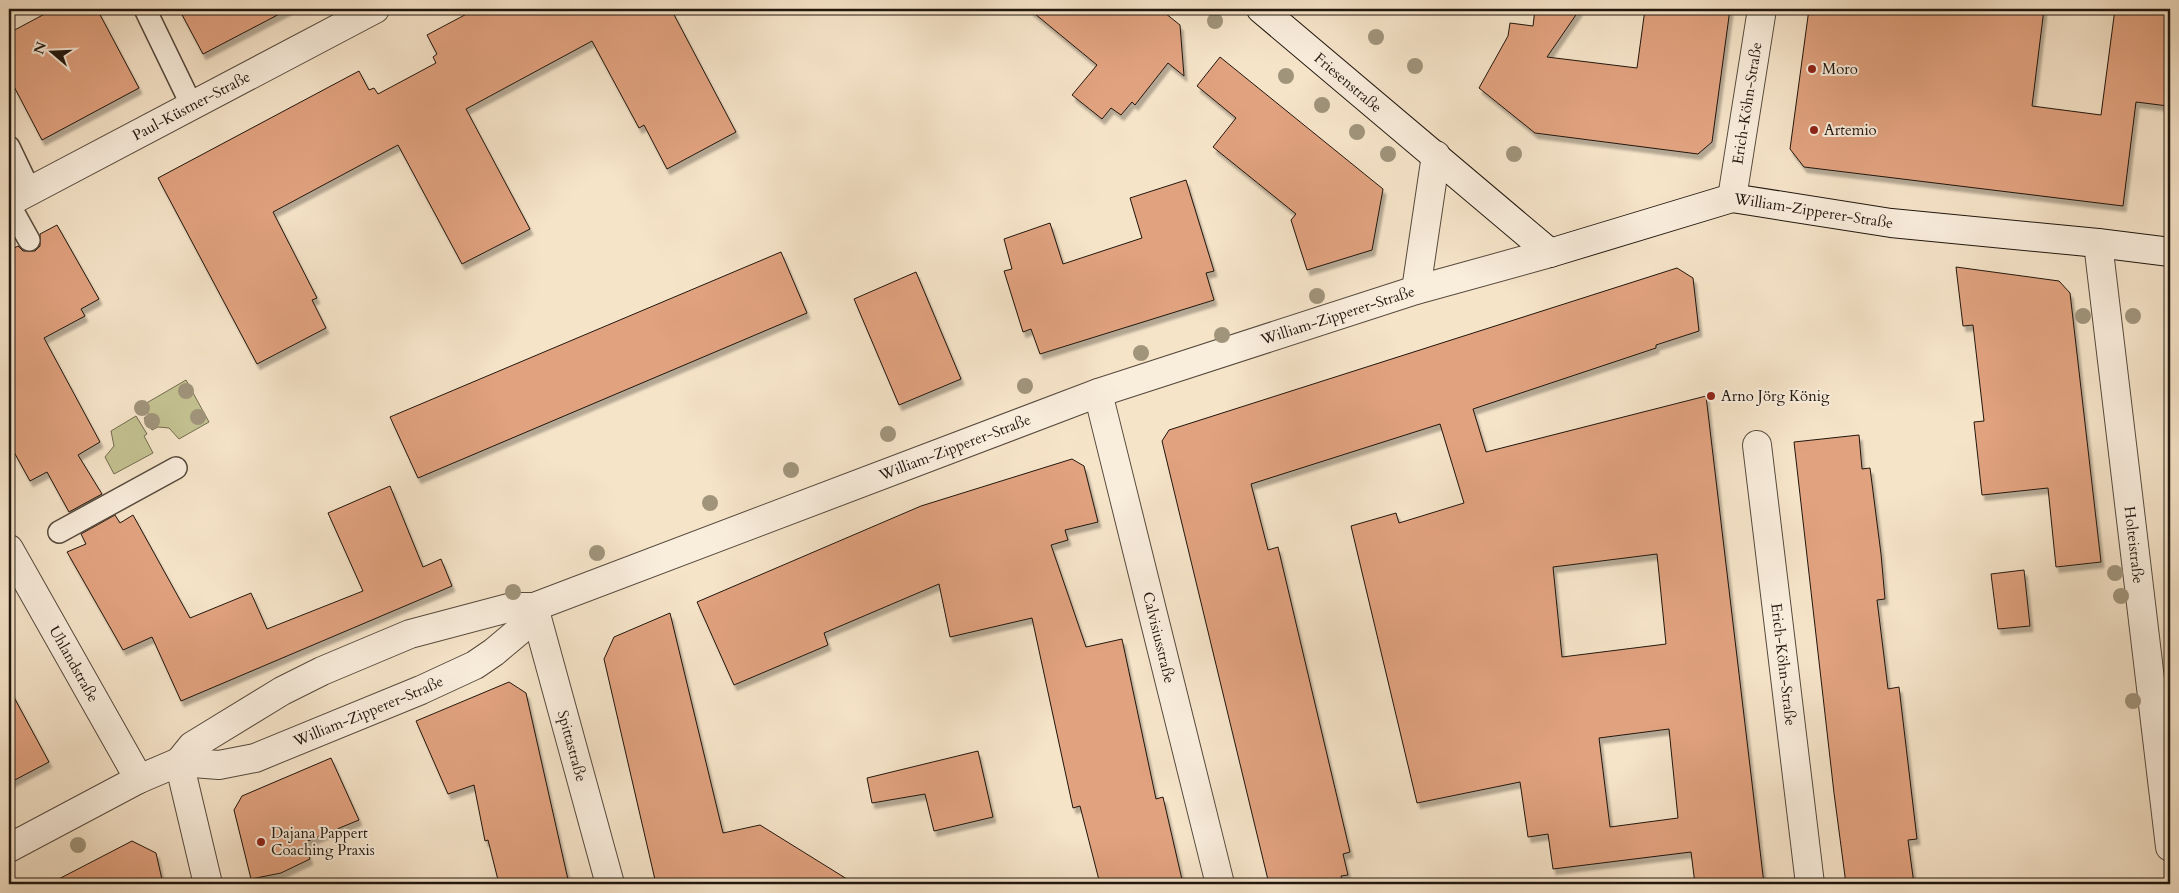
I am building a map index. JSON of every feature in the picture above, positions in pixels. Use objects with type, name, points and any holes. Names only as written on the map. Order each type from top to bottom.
[{"type":"street","name":"Paul-Küstner-Straße","points":[[16,199],[375,9]]},
{"type":"street","name":"Friesenstraße","points":[[1261,9],[1550,253]]},
{"type":"street","name":"Erich-Köhn-Straße","points":[[1732,198],[1762,9]]},
{"type":"street","points":[[1416,290],[1436,155]]},
{"type":"street","name":"William-Zipperer-Straße","points":[[179,762],[192,746],[282,691],[322,671],[410,634],[512,607],[534,607],[1098,393],[1416,290],[1550,253],[1732,198],[1891,223],[2098,243],[2170,252]]},
{"type":"street","name":"Holteistraße","points":[[2098,243],[2170,847]]},
{"type":"street","name":"Calvisiusstraße","points":[[1098,393],[1220,884]]},
{"type":"street","name":"Erich-Köhn-Straße","points":[[1758,445],[1810,884]]},
{"type":"street","name":"Uhlandstraße","points":[[9,549],[139,779]]},
{"type":"street","name":"William-Zipperer-Straße","points":[[9,848],[139,779],[179,762],[219,765],[255,758],[420,690],[474,664],[494,652],[519,631],[534,607]]},
{"type":"street","name":"Spittastraße","points":[[534,607],[610,884]]},
{"type":"street","points":[[179,762],[208,884]]},
{"type":"lane","points":[[145,9],[192,106]]},
{"type":"lane","points":[[9,147],[16,199],[29,240]]},
{"type":"lane","points":[[59,532],[176,468]]},
{"type":"shaded area","points":[[186,380],[209,422],[179,439],[169,428],[158,427],[152,430],[144,418],[149,415],[145,410],[141,413],[138,408]]},
{"type":"shaded area","points":[[136,416],[147,434],[144,436],[153,453],[114,474],[105,457],[114,446],[111,431]]},
{"type":"building","points":[[54,9],[97,9],[139,88],[42,140],[9,77],[9,33]]},
{"type":"building","points":[[179,9],[289,9],[203,54]]},
{"type":"building","points":[[476,9],[671,9],[736,132],[667,169],[644,125],[639,128],[592,41],[466,109],[530,229],[462,264],[398,145],[273,212],[317,298],[312,300],[326,328],[257,364],[158,178],[359,71],[369,90],[374,88],[378,94],[436,63],[433,57],[437,54],[427,35]]},
{"type":"building","points":[[1029,9],[1160,9],[1180,25],[1184,76],[1168,63],[1135,105],[1132,102],[1121,115],[1111,108],[1102,119],[1072,95],[1097,65]]},
{"type":"building","points":[[1535,9],[1580,9],[1547,57],[1637,68],[1645,9],[1730,9],[1712,142],[1698,154],[1535,133],[1479,88],[1508,36],[1510,23],[1533,26]]},
{"type":"building","points":[[1809,9],[2044,9],[2032,106],[2101,115],[2115,9],[2170,9],[2170,86],[2168,106],[2136,102],[2123,206],[1804,167],[1790,149]]},
{"type":"building","points":[[1220,57],[1383,189],[1372,250],[1307,270],[1291,220],[1296,214],[1213,147],[1236,118],[1197,86]]},
{"type":"building","points":[[1186,180],[1214,271],[1206,273],[1214,300],[1040,354],[1031,329],[1023,332],[1004,271],[1012,269],[1004,239],[1050,223],[1063,264],[1142,238],[1130,198]]},
{"type":"building","points":[[57,225],[99,299],[81,309],[85,316],[44,338],[100,442],[78,455],[102,494],[69,512],[47,472],[30,481],[9,443],[9,251],[18,246],[23,251],[35,251],[40,246],[40,234]]},
{"type":"building","points":[[781,252],[807,313],[418,478],[390,417]]},
{"type":"building","points":[[1956,267],[2059,281],[2070,293],[2101,562],[2056,567],[2048,488],[1982,495],[1974,422],[1984,421],[1973,325],[1963,326]]},
{"type":"building","points":[[1677,268],[1693,278],[1699,331],[1656,345],[1656,348],[1473,409],[1486,452],[1706,396],[1764,884],[1695,884],[1691,852],[1553,869],[1548,834],[1528,837],[1520,782],[1417,803],[1351,526],[1396,513],[1399,523],[1464,503],[1440,424],[1251,484],[1268,550],[1278,547],[1350,852],[1343,854],[1348,875],[1341,876],[1343,884],[1269,884],[1162,441],[1169,430]],"holes":[[[1657,554],[1666,644],[1562,657],[1553,567]],[[1669,729],[1678,818],[1610,827],[1599,738]]]},
{"type":"building","points":[[916,272],[961,379],[899,405],[854,299]]},
{"type":"building","points":[[1859,435],[1862,469],[1870,468],[1881,554],[1885,599],[1877,600],[1888,689],[1899,687],[1917,839],[1908,840],[1914,884],[1846,884],[1834,793],[1794,442]]},
{"type":"building","points":[[1072,459],[1084,466],[1098,522],[1065,530],[1068,540],[1051,545],[1086,647],[1122,639],[1156,799],[1163,797],[1183,884],[1100,884],[1080,806],[1073,808],[1032,618],[950,637],[939,584],[824,633],[828,645],[734,685],[697,602],[921,506]]},
{"type":"building","points":[[390,486],[423,567],[441,559],[452,586],[181,701],[152,637],[123,650],[67,552],[86,544],[81,534],[115,515],[120,523],[133,515],[190,618],[251,593],[267,629],[363,591],[328,513]]},
{"type":"building","points":[[2024,570],[2030,626],[1998,629],[1991,574]]},
{"type":"building","points":[[670,613],[723,833],[760,825],[855,884],[656,884],[604,659],[614,637]]},
{"type":"building","points":[[509,682],[526,693],[569,884],[499,884],[488,840],[485,841],[474,785],[448,794],[416,721]]},
{"type":"building","points":[[9,688],[49,762],[9,783]]},
{"type":"building","points":[[978,751],[993,817],[934,831],[925,794],[872,803],[867,778]]},
{"type":"building","points":[[331,758],[359,820],[303,843],[310,859],[281,873],[251,879],[234,810],[242,796]]},
{"type":"building","points":[[132,841],[156,853],[163,884],[49,884]]},
{"type":"place","name":"Moro","points":[[1812,69]]},
{"type":"place","name":"Artemio","points":[[1814,130]]},
{"type":"place","name":"Arno Jörg König","points":[[1711,396]]},
{"type":"place","name":"Dajana Pappert Coaching Praxis","points":[[261,842]]}]
